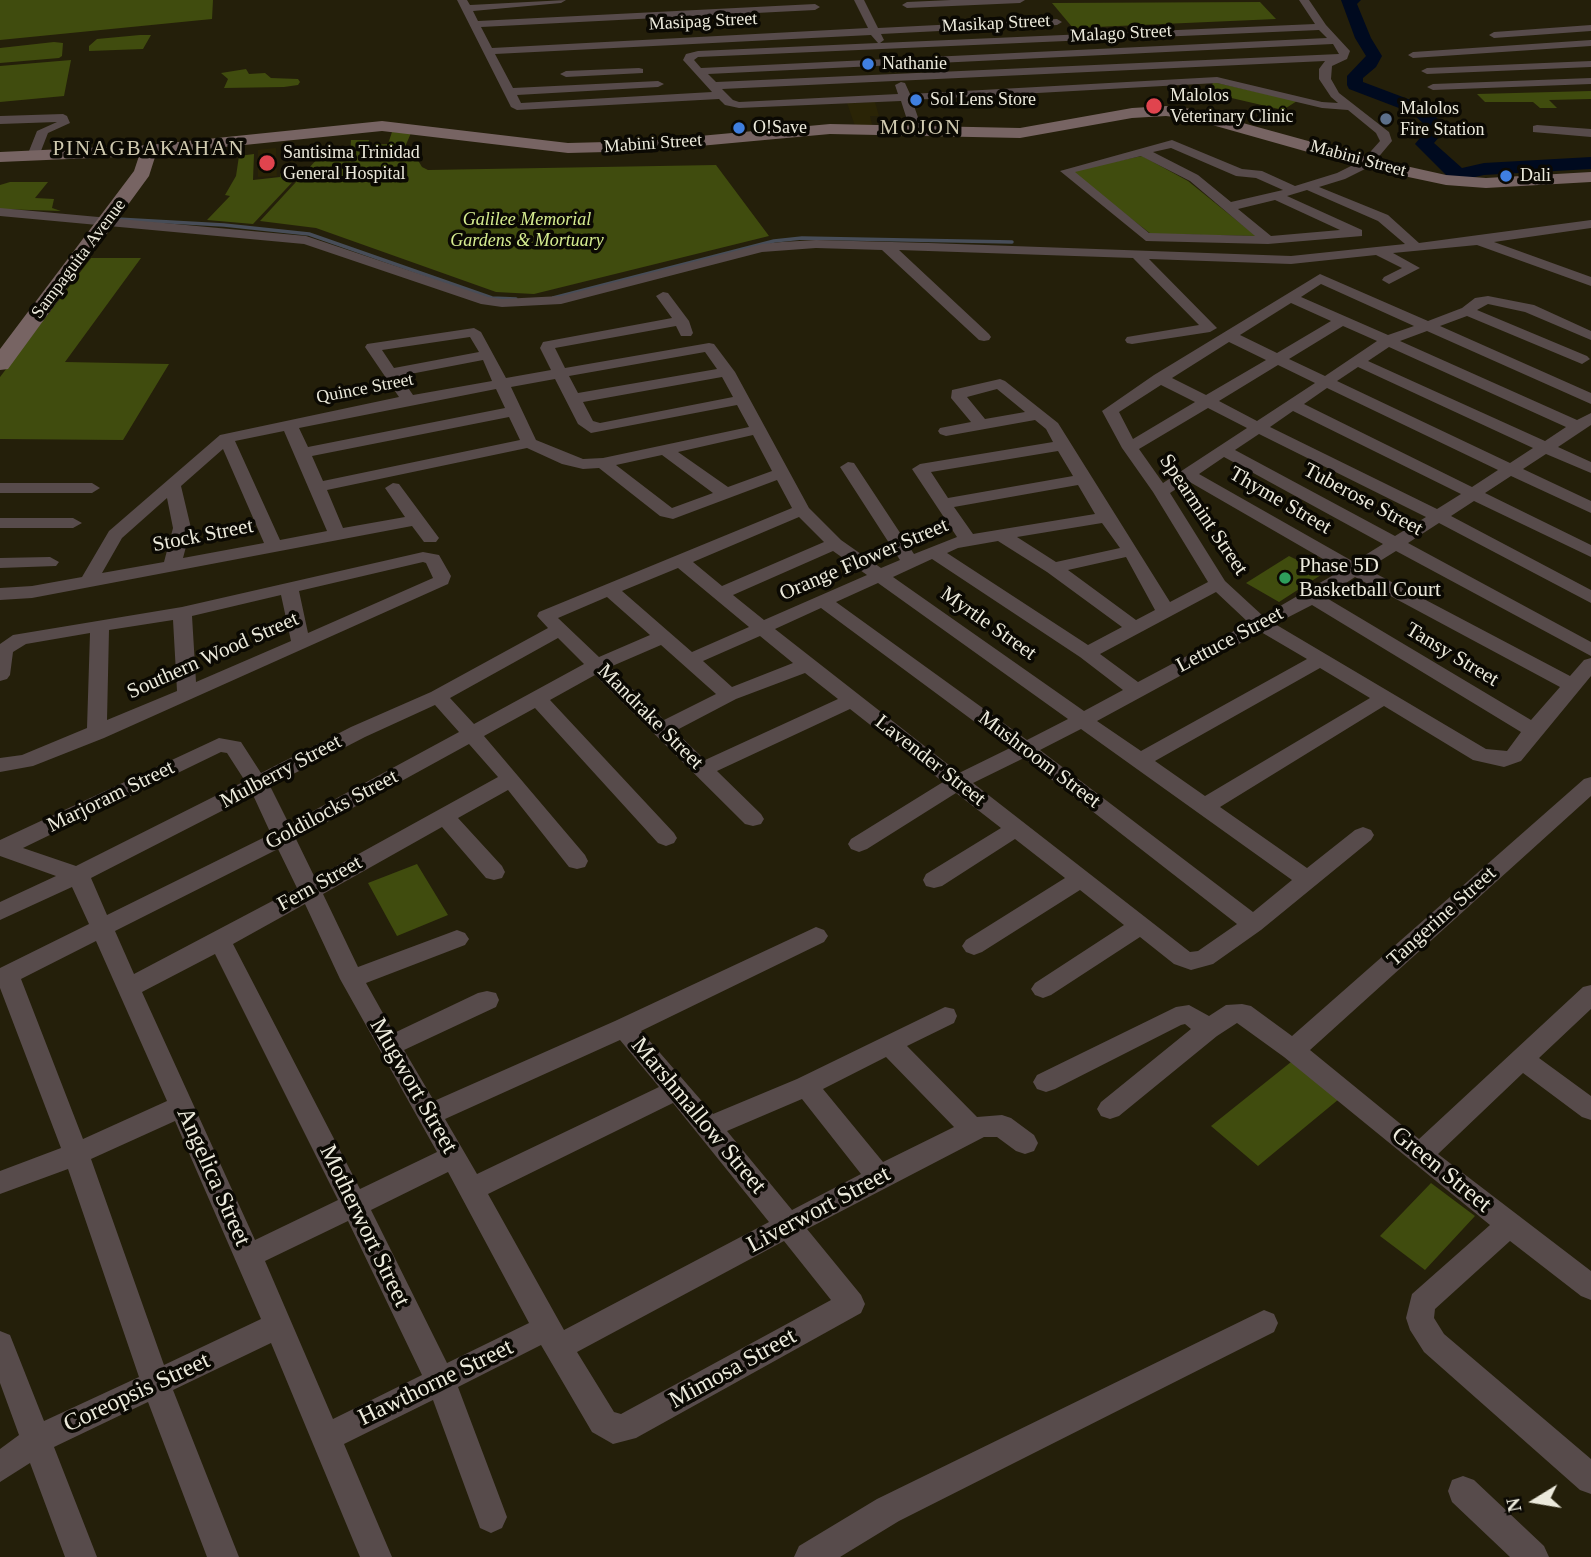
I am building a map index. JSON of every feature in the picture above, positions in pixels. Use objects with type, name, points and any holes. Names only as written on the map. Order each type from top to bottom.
[{"type":"main road","name":"Mabini Street","points":[[0,157],[149,150],[382,126],[568,148],[645,146],[830,129],[1020,133],[1132,113],[1166,111],[1192,114],[1367,163],[1471,183],[1591,177]]},
{"type":"main road","name":"Sampaguita Avenue","points":[[0,364],[143,172],[149,150]]},
{"type":"street","points":[[561,0],[465,4],[515,106],[668,99],[717,90],[899,79],[1343,57]]},
{"type":"street","points":[[669,41],[657,4],[729,0]]},
{"type":"street","points":[[859,0],[907,97],[916,129]]},
{"type":"street","points":[[905,3],[1020,0]]},
{"type":"street","points":[[1230,206],[1276,196],[1342,176],[1367,163],[1386,141],[1385,135],[1335,95],[1325,79],[1325,69],[1343,57],[1345,51],[1322,27],[1304,0]]},
{"type":"street","points":[[905,3],[920,29]]},
{"type":"street","points":[[475,24],[624,12],[660,15],[813,4],[827,34]]},
{"type":"street","points":[[913,16],[1026,11]]},
{"type":"street","points":[[1579,15],[1591,22]]},
{"type":"street","points":[[1551,19],[1591,41]]},
{"type":"street","name":"Masipag Street","points":[[488,51],[1057,22]]},
{"type":"street","points":[[1524,22],[1539,32]]},
{"type":"street","points":[[481,36],[663,27]]},
{"type":"street","name":"Masikap Street","points":[[699,71],[688,60],[690,56],[1322,27]]},
{"type":"street","points":[[1486,36],[1591,28]]},
{"type":"street","name":"Malago Street","points":[[699,71],[1336,41]]},
{"type":"street","points":[[1413,55],[1591,41]]},
{"type":"street","points":[[629,43],[668,99]]},
{"type":"street","points":[[495,65],[508,64]]},
{"type":"street","points":[[1427,71],[1591,64]]},
{"type":"street","points":[[566,74],[648,70]]},
{"type":"street","points":[[699,71],[729,103],[739,105],[1217,80],[1322,105],[1348,107]]},
{"type":"street","points":[[1433,87],[1591,81]]},
{"type":"street","points":[[510,92],[658,84]]},
{"type":"street","points":[[0,120],[63,118],[64,123],[43,131],[33,156]]},
{"type":"street","points":[[1537,130],[1591,133]]},
{"type":"street","points":[[1158,254],[1146,237],[1066,173],[1067,169],[1176,145],[1240,173],[1258,174],[1376,215],[1416,247]]},
{"type":"street","points":[[1140,151],[1194,178],[1268,240]]},
{"type":"street","points":[[1276,196],[1357,233]]},
{"type":"street","points":[[2,215],[219,230],[306,240],[502,303],[561,300],[762,248],[816,244],[1291,260],[1478,241],[1591,224]]},
{"type":"street","points":[[1146,237],[1268,240],[1397,230]]},
{"type":"street","points":[[1554,230],[1591,237]]},
{"type":"street","points":[[1478,241],[1591,282]]},
{"type":"street","points":[[886,246],[984,337]]},
{"type":"street","points":[[1377,251],[1413,268],[1389,280]]},
{"type":"street","points":[[1132,340],[1210,328],[1136,254]]},
{"type":"street","points":[[1159,379],[1320,278],[1591,399]]},
{"type":"street","name":"Myrtle Street","points":[[663,296],[700,347],[727,372],[756,430],[802,510],[835,544],[1085,719],[1306,879]]},
{"type":"street","points":[[1292,298],[1585,422]]},
{"type":"street","points":[[1161,492],[1389,340],[1467,311],[1485,300],[1529,308],[1591,336]]},
{"type":"street","points":[[1467,311],[1586,357]]},
{"type":"street","points":[[1130,449],[1343,320]]},
{"type":"street","points":[[682,321],[548,345],[547,348],[591,428],[740,400]]},
{"type":"street","points":[[409,400],[372,347],[474,332],[488,355],[529,443]]},
{"type":"street","points":[[1229,336],[1591,508]]},
{"type":"street","name":"Quince Street","points":[[88,582],[115,535],[226,438],[289,423],[700,347]]},
{"type":"street","points":[[389,373],[488,355]]},
{"type":"street","points":[[1542,376],[1586,357]]},
{"type":"street","points":[[1357,361],[1591,468]]},
{"type":"street","points":[[573,399],[727,372]]},
{"type":"street","points":[[1159,379],[1438,516],[1591,597]]},
{"type":"street","name":"Spearmint Street","points":[[1159,379],[1110,411],[1130,449],[1161,492],[1218,584],[1261,624],[1480,755],[1504,760],[1514,756],[1533,730]]},
{"type":"street","points":[[981,424],[959,398],[958,393],[1000,384],[1035,415],[1052,426],[1166,612]]},
{"type":"street","points":[[1293,404],[1591,552]]},
{"type":"street","points":[[302,453],[515,411]]},
{"type":"street","points":[[946,431],[1035,415]]},
{"type":"street","name":"Lettuce Street","points":[[859,844],[958,782],[1085,719],[1312,597],[1585,422]]},
{"type":"street","points":[[289,423],[319,487],[337,534]]},
{"type":"street","points":[[319,487],[529,443],[575,463],[603,463],[756,430]]},
{"type":"street","points":[[226,438],[274,546]]},
{"type":"street","points":[[968,540],[919,469],[1063,445]]},
{"type":"street","name":"Tuberose Street","points":[[1223,450],[1591,650]]},
{"type":"street","points":[[667,451],[727,495]]},
{"type":"street","points":[[603,463],[666,512],[673,514],[782,473]]},
{"type":"street","points":[[848,467],[910,561]]},
{"type":"street","name":"Thyme Street","points":[[1189,475],[1353,569],[1572,685]]},
{"type":"street","points":[[944,503],[1083,479]]},
{"type":"street","points":[[172,566],[182,528],[173,486]]},
{"type":"street","points":[[0,488],[92,488]]},
{"type":"street","points":[[393,488],[430,538]]},
{"type":"street","name":"Mulberry Street","points":[[0,912],[259,785],[358,732],[438,696],[609,589],[802,510]]},
{"type":"street","name":"Orange Flower Street","points":[[689,660],[932,551],[968,540],[1106,517]]},
{"type":"street","name":"Stock Street","points":[[4,593],[20,594],[88,582],[415,520]]},
{"type":"street","points":[[0,523],[74,523]]},
{"type":"street","points":[[1001,535],[1053,568],[1135,628]]},
{"type":"street","points":[[721,593],[835,544]]},
{"type":"street","points":[[932,551],[1087,653],[1136,690]]},
{"type":"street","points":[[1053,568],[1131,551]]},
{"type":"street","name":"Southern Wood Street","points":[[0,765],[26,761],[97,733],[442,580],[433,559],[423,557],[289,589]]},
{"type":"street","name":"Lavender Street","points":[[680,560],[807,665],[1182,958],[1191,961],[1205,958],[1253,924]]},
{"type":"street","points":[[0,563],[50,562]]},
{"type":"street","points":[[4,593],[25,563]]},
{"type":"street","points":[[1574,588],[1591,578]]},
{"type":"street","points":[[1087,653],[1218,584]]},
{"type":"street","points":[[0,675],[4,650],[10,643],[20,639],[182,613],[289,589],[301,642]]},
{"type":"street","points":[[609,589],[729,695]]},
{"type":"street","name":"Tansy Street","points":[[1312,597],[1533,730]]},
{"type":"street","name":"Mushroom Street","points":[[822,601],[1026,749],[1253,924]]},
{"type":"street","points":[[182,613],[187,694]]},
{"type":"street","name":"Mandrake Street","points":[[553,623],[753,819]]},
{"type":"street","points":[[97,733],[100,627]]},
{"type":"street","name":"Goldilocks Street","points":[[4,977],[283,837],[598,665],[662,637]]},
{"type":"street","points":[[1140,761],[1320,660]]},
{"type":"street","points":[[1533,730],[1591,664]]},
{"type":"street","points":[[662,729],[729,695],[807,665]]},
{"type":"street","points":[[438,696],[511,779],[577,861]]},
{"type":"street","points":[[1205,806],[1384,698]]},
{"type":"street","points":[[538,699],[666,838]]},
{"type":"street","points":[[704,769],[852,700]]},
{"type":"street","name":"Mugwort Street","points":[[219,745],[234,747],[259,785],[352,979],[472,1189],[553,1338],[603,1422],[613,1430]]},
{"type":"street","name":"Marjoram Street","points":[[2,848],[219,745]]},
{"type":"street","name":"Fern Street","points":[[129,988],[220,941],[511,779]]},
{"type":"street","name":"Tangerine Street","points":[[1293,1050],[1591,784]]},
{"type":"street","points":[[444,816],[494,872]]},
{"type":"street","points":[[934,880],[1015,829]]},
{"type":"street","points":[[1253,924],[1363,835]]},
{"type":"street","points":[[2,848],[78,875]]},
{"type":"street","name":"Angelica Street","points":[[78,875],[248,1256],[376,1557]]},
{"type":"street","points":[[974,946],[1081,879]]},
{"type":"street","points":[[1044,989],[1141,925]]},
{"type":"street","points":[[429,1115],[624,1028],[816,936]]},
{"type":"street","points":[[352,979],[457,939]]},
{"type":"street","name":"Motherwort Street","points":[[220,941],[354,1203],[441,1382],[491,1517]]},
{"type":"street","points":[[4,977],[76,1154],[156,1385],[223,1557]]},
{"type":"street","points":[[1420,1155],[1591,994]]},
{"type":"street","points":[[389,1046],[487,1000]]},
{"type":"street","name":"Green Street","points":[[1208,1028],[1235,1012],[1242,1013],[1293,1050],[1420,1155],[1591,1287]]},
{"type":"street","points":[[1046,1082],[1176,1016],[1189,1014],[1208,1028],[1110,1109]]},
{"type":"street","points":[[709,1128],[806,1086],[945,1016]]},
{"type":"street","name":"Marshmallow Street","points":[[624,1028],[790,1226],[851,1304]]},
{"type":"street","points":[[889,1044],[974,1130],[981,1126],[1002,1126],[1025,1143]]},
{"type":"street","points":[[1522,1059],[1591,1110]]},
{"type":"street","points":[[806,1086],[879,1177]]},
{"type":"street","points":[[472,1189],[677,1090]]},
{"type":"street","points":[[0,1183],[76,1154],[182,1106]]},
{"type":"street","name":"Liverwort Street","points":[[553,1338],[790,1226],[879,1177],[974,1130]]},
{"type":"street","points":[[248,1256],[453,1157]]},
{"type":"street","points":[[1509,1225],[1422,1303],[1420,1318],[1424,1331],[1434,1343],[1591,1479]]},
{"type":"street","name":"Mimosa Street","points":[[613,1430],[625,1427],[851,1304]]},
{"type":"street","points":[[810,1557],[888,1510],[1264,1323]]},
{"type":"street","name":"Coreopsis Street","points":[[0,1467],[37,1440],[277,1326]]},
{"type":"street","name":"Hawthorne Street","points":[[325,1438],[441,1382],[553,1338]]},
{"type":"street","points":[[0,1343],[80,1557]]},
{"type":"street","points":[[1463,1491],[1533,1557]]},
{"type":"shaded area","points":[[875,102],[879,116],[870,116],[872,125],[855,126],[847,103]]},
{"type":"shaded area","name":"Santisima Trinidad General Hospital","points":[[276,148],[277,176],[258,177],[258,150]]},
{"type":"green space","points":[[0,0],[213,0],[212,19],[0,40]]},
{"type":"green space","points":[[1260,2],[1276,19],[1073,28],[1052,3]]},
{"type":"green space","points":[[151,35],[143,49],[89,51],[89,46],[97,39]]},
{"type":"green space","points":[[63,43],[62,56],[59,58],[0,63],[0,48]]},
{"type":"green space","points":[[71,60],[64,96],[0,102],[0,66]]},
{"type":"green space","points":[[246,69],[249,74],[265,73],[271,78],[298,79],[300,82],[298,85],[284,87],[224,88],[228,79],[221,73]]},
{"type":"green space","points":[[1213,82],[1297,101],[1283,110],[1210,93]]},
{"type":"green space","points":[[1591,91],[1591,99],[1549,100],[1557,108],[1540,108],[1533,102],[1485,102],[1477,94]]},
{"type":"green space","name":"Galilee Memorial Gardens & Mortuary","points":[[392,132],[411,133],[401,156],[351,157],[416,157],[422,167],[428,170],[716,165],[769,236],[534,294],[496,292],[316,228],[260,221],[319,157],[350,157],[351,140],[369,140],[368,145],[388,144]]},
{"type":"green space","points":[[254,154],[253,180],[280,177],[280,173],[300,174],[253,224],[207,220],[230,196],[225,195],[236,176],[239,156]]},
{"type":"green space","points":[[1142,156],[1188,181],[1256,236],[1151,234],[1069,171]]},
{"type":"green space","points":[[10,182],[48,182],[35,198],[54,199],[52,208],[61,211],[0,209],[0,185]]},
{"type":"green space","points":[[91,258],[141,258],[65,362],[169,364],[123,440],[0,439],[0,377]]},
{"type":"green space","name":"Phase 5D Basketball Court","points":[[1289,556],[1324,573],[1279,602],[1246,583]]},
{"type":"green space","points":[[417,864],[448,915],[397,936],[368,883]]},
{"type":"green space","points":[[1291,1062],[1339,1099],[1258,1166],[1211,1126]]},
{"type":"green space","points":[[1431,1183],[1475,1216],[1425,1270],[1380,1236]]},
{"type":"waterway","points":[[1353,0],[1348,1],[1363,38],[1374,56],[1370,64],[1355,76],[1355,85],[1418,109],[1438,128],[1424,144],[1457,175],[1484,169],[1591,163]]},
{"type":"waterway","points":[[117,219],[224,225],[309,234],[492,298],[516,299]]},
{"type":"waterway","points":[[553,298],[774,241],[802,238],[1012,242]]},
{"type":"place","name":"Nathanie","points":[[868,64]]},
{"type":"place","name":"Sol Lens Store","points":[[916,100]]},
{"type":"place","name":"Malolos Veterinary Clinic","points":[[1154,106]]},
{"type":"place","name":"Malolos Fire Station","points":[[1386,119]]},
{"type":"place","name":"O!Save","points":[[739,128]]},
{"type":"place","name":"Santisima Trinidad General Hospital","points":[[267,163]]},
{"type":"place","name":"Dali","points":[[1506,176]]},
{"type":"place","name":"Phase 5D Basketball Court","points":[[1285,578]]},
{"type":"district","name":"MOJON","points":[[921,128]]},
{"type":"district","name":"PINAGBAKAHAN","points":[[149,149]]}]
